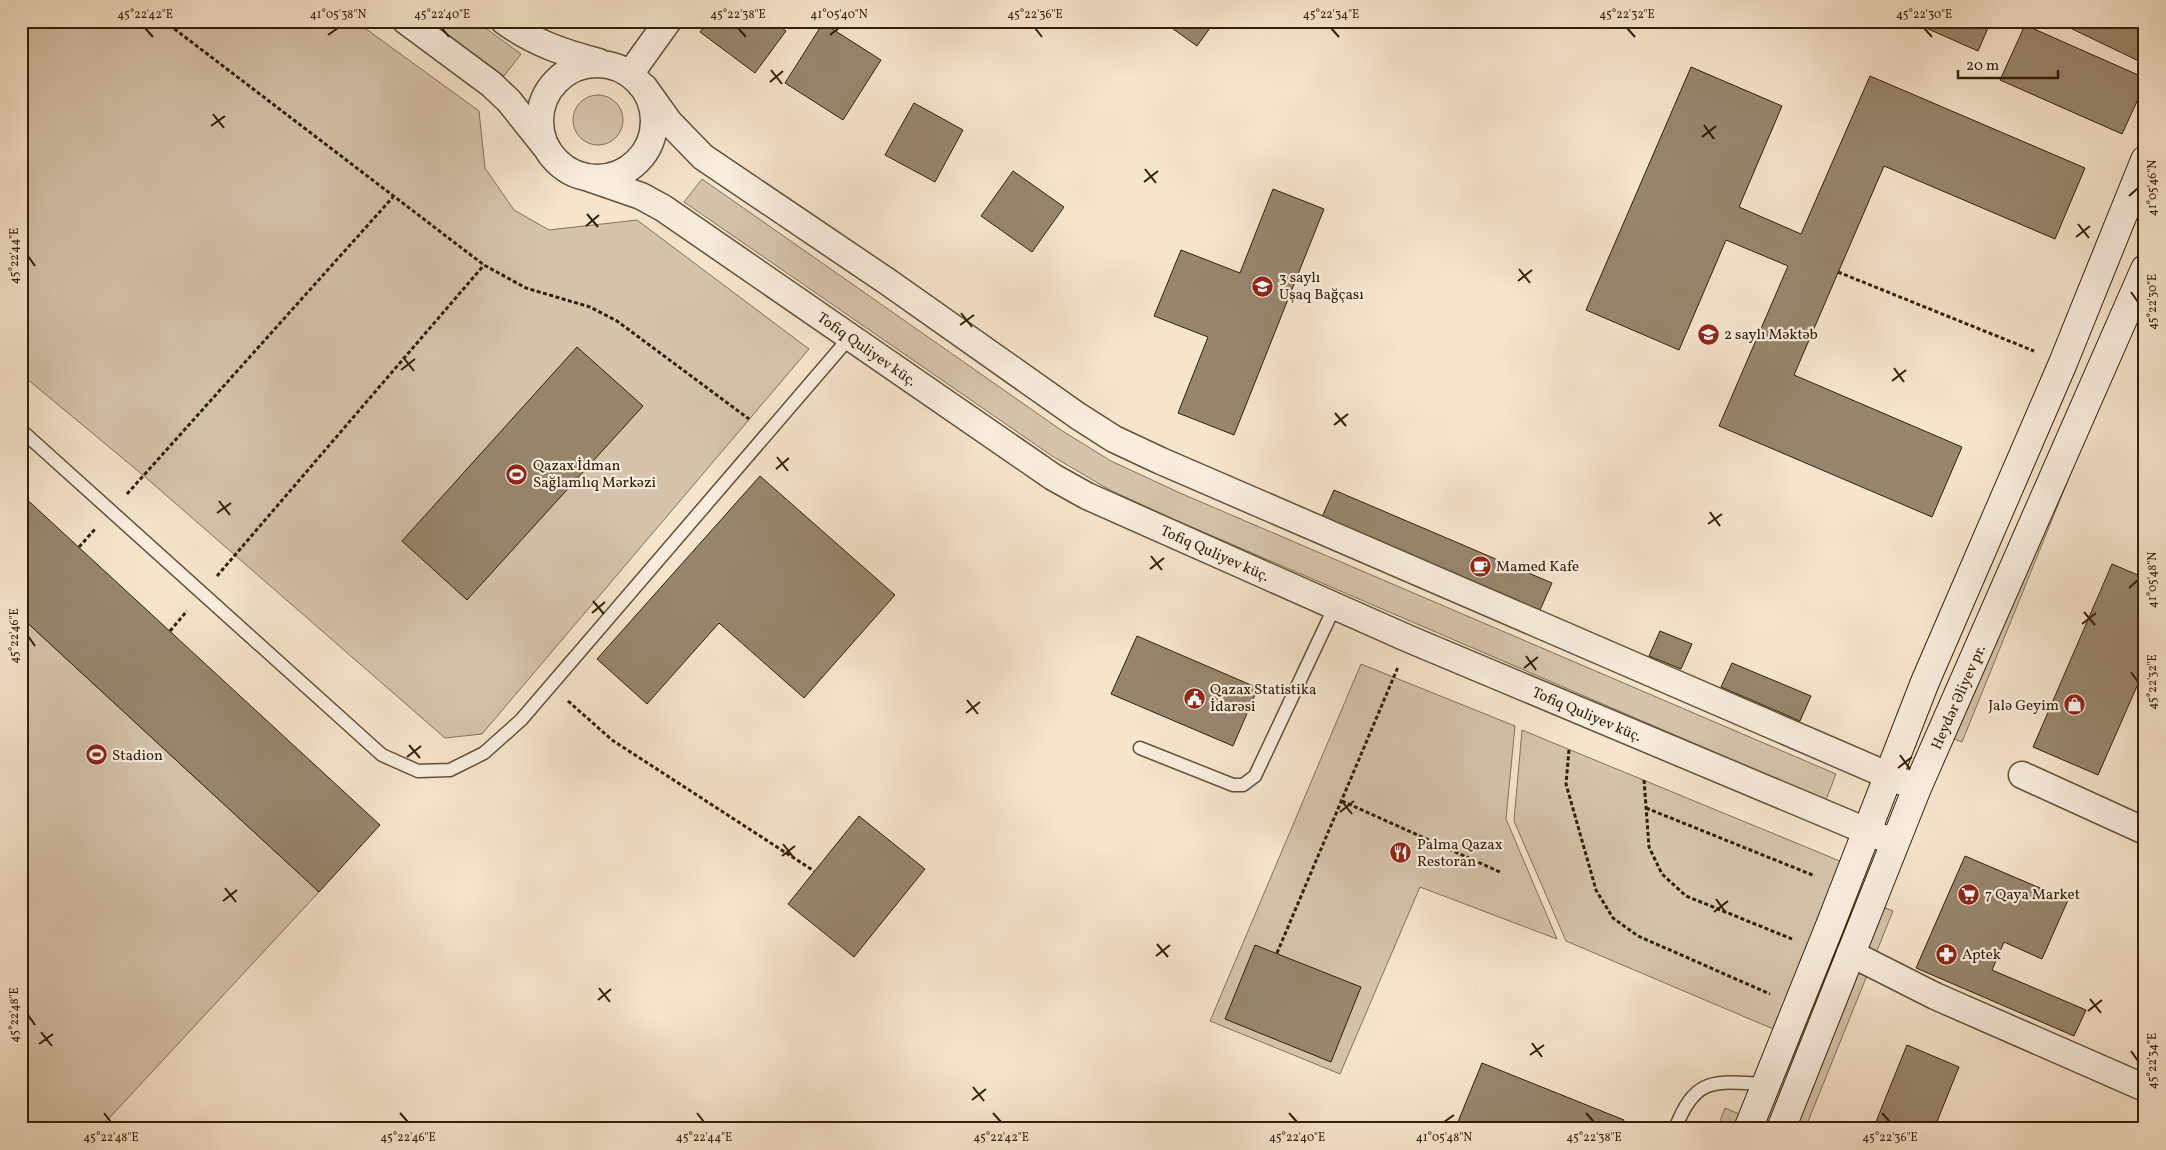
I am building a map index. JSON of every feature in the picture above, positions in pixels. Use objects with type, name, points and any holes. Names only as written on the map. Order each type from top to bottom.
[{"type":"main road","points":[[1748,1129],[1867,833],[1925,682],[2063,363],[2145,160]]},
{"type":"main road","name":"Heydər Əliyev pr.","points":[[1781,1129],[1917,788],[2145,269]]},
{"type":"street","points":[[406,21],[492,84],[509,101],[553,156],[566,168],[584,176],[603,178],[622,172],[638,160],[650,144],[654,125],[652,106],[629,76],[539,43],[504,21]]},
{"type":"street","points":[[629,76],[668,21]]},
{"type":"street","points":[[553,156],[544,140],[540,123],[542,105],[550,89],[563,76],[579,67],[596,64],[629,76],[703,157],[888,282],[1078,416],[1114,439],[1917,788]]},
{"type":"street","name":"Tofiq Quliyev küç.","points":[[584,176],[641,196],[664,208],[1053,476],[1087,496],[1409,638],[1867,833],[1895,843]]},
{"type":"street","points":[[2022,775],[2145,831]]},
{"type":"street","points":[[1850,953],[1935,996],[2145,1088]]},
{"type":"lane","points":[[21,430],[382,755],[418,771],[450,770],[484,753],[520,720],[850,337]]},
{"type":"lane","points":[[1140,748],[1233,785],[1243,784],[1255,776],[1335,606]]},
{"type":"lane","points":[[1675,1129],[1690,1098],[1704,1086],[1720,1082],[1766,1084]]},
{"type":"path","points":[[164,21],[484,266],[526,288],[590,307],[617,321],[768,433]]},
{"type":"path","points":[[79,547],[393,197]]},
{"type":"path","points":[[170,631],[484,266]]},
{"type":"path","points":[[1838,272],[2063,363]]},
{"type":"path","points":[[1277,954],[1409,638]]},
{"type":"path","points":[[551,685],[612,740],[814,871]]},
{"type":"path","points":[[1569,750],[1566,784],[1596,890],[1612,918],[1638,936],[1778,997]]},
{"type":"path","points":[[1644,780],[1649,846],[1662,874],[1686,896],[1801,942]]},
{"type":"path","points":[[1342,801],[1500,872]]},
{"type":"path","points":[[1646,808],[1816,877]]},
{"type":"shaded area","points":[[21,21],[355,21],[479,111],[485,168],[514,210],[549,230],[637,220],[809,349],[482,734],[445,738],[144,476],[21,374]]},
{"type":"shaded area","points":[[430,21],[476,21],[521,54],[504,76]]},
{"type":"shaded area","points":[[598,95],[607,97],[618,106],[623,120],[621,129],[612,140],[598,145],[589,143],[578,134],[573,120],[575,111],[584,100]]},
{"type":"shaded area","points":[[702,179],[1061,430],[1111,461],[1180,493],[1836,774],[1826,800],[1173,519],[1108,489],[1052,456],[684,202]]},
{"type":"shaded area","points":[[2145,254],[2145,290],[1962,742],[1949,737]]},
{"type":"shaded area","name":"Stadion","points":[[21,617],[319,892],[99,1129],[21,1129]]},
{"type":"shaded area","name":"Palma Qazax Restoran","points":[[1361,664],[1515,726],[1506,819],[1557,939],[1420,887],[1340,1074],[1210,1021]]},
{"type":"shaded area","points":[[1522,730],[1852,866],[1785,1034],[1566,941],[1514,821]]},
{"type":"shaded area","points":[[1881,906],[1893,911],[1805,1129],[1790,1129]]},
{"type":"shaded area","points":[[1725,1108],[1749,1118],[1745,1129],[1717,1129]]},
{"type":"building","points":[[708,21],[772,21],[786,31],[755,73],[700,32]]},
{"type":"building","points":[[1162,21],[1215,21],[1197,46]]},
{"type":"building","points":[[1918,21],[1991,21],[1978,51],[1917,24]]},
{"type":"building","points":[[2069,21],[2145,21],[2145,64],[2066,26]]},
{"type":"building","points":[[823,23],[881,60],[843,120],[785,83]]},
{"type":"building","points":[[2025,25],[2145,78],[2145,84],[2122,134],[2000,80]]},
{"type":"building","points":[[1691,67],[1782,106],[1739,207],[1801,234],[1870,76],[2085,168],[2055,239],[1884,166],[1794,375],[1962,447],[1932,517],[1719,426],[1788,266],[1726,240],[1679,350],[1586,310]]},
{"type":"building","points":[[914,103],[963,130],[935,182],[885,155]]},
{"type":"building","points":[[1013,171],[1064,207],[1032,252],[981,216]]},
{"type":"building","points":[[1273,189],[1324,209],[1234,435],[1178,413],[1208,337],[1154,316],[1181,250],[1240,273]]},
{"type":"building","points":[[577,347],[643,406],[467,600],[402,541]]},
{"type":"building","points":[[760,476],[895,595],[804,698],[719,623],[647,704],[597,659]]},
{"type":"building","points":[[1334,490],[1552,583],[1540,610],[1322,517]]},
{"type":"building","points":[[21,494],[380,825],[319,892],[21,617]]},
{"type":"building","points":[[2112,564],[2145,578],[2145,668],[2098,775],[2033,747]]},
{"type":"building","points":[[1660,631],[1692,644],[1681,669],[1649,656]]},
{"type":"building","points":[[1137,636],[1258,688],[1233,746],[1111,694]]},
{"type":"building","points":[[1732,663],[1811,696],[1800,721],[1721,687]]},
{"type":"building","points":[[859,816],[925,869],[854,957],[788,904]]},
{"type":"building","points":[[1965,856],[2068,900],[2042,959],[2004,942],[1992,970],[2086,1010],[2074,1036],[1916,968]]},
{"type":"building","points":[[1255,945],[1361,987],[1331,1062],[1225,1019]]},
{"type":"building","points":[[1907,1045],[1959,1067],[1934,1129],[1873,1129]]},
{"type":"building","points":[[1482,1063],[1624,1120],[1620,1129],[1455,1129]]},
{"type":"place","name":"3 saylı Uşaq Bağçası","points":[[1263,286]]},
{"type":"place","name":"2 saylı Məktəb","points":[[1708,334]]},
{"type":"place","name":"Qazax İdman Sağlamlıq Mərkəzi","points":[[517,474]]},
{"type":"place","name":"Mamed Kafe","points":[[1480,566]]},
{"type":"place","name":"Qazax Statistika İdarəsi","points":[[1194,698]]},
{"type":"place","name":"Jalə Geyim","points":[[2075,705]]},
{"type":"place","name":"Stadion","points":[[96,755]]},
{"type":"place","name":"Palma Qazax Restoran","points":[[1401,853]]},
{"type":"place","name":"7 Qaya Market","points":[[1969,894]]},
{"type":"place","name":"Aptek","points":[[1946,954]]}]
